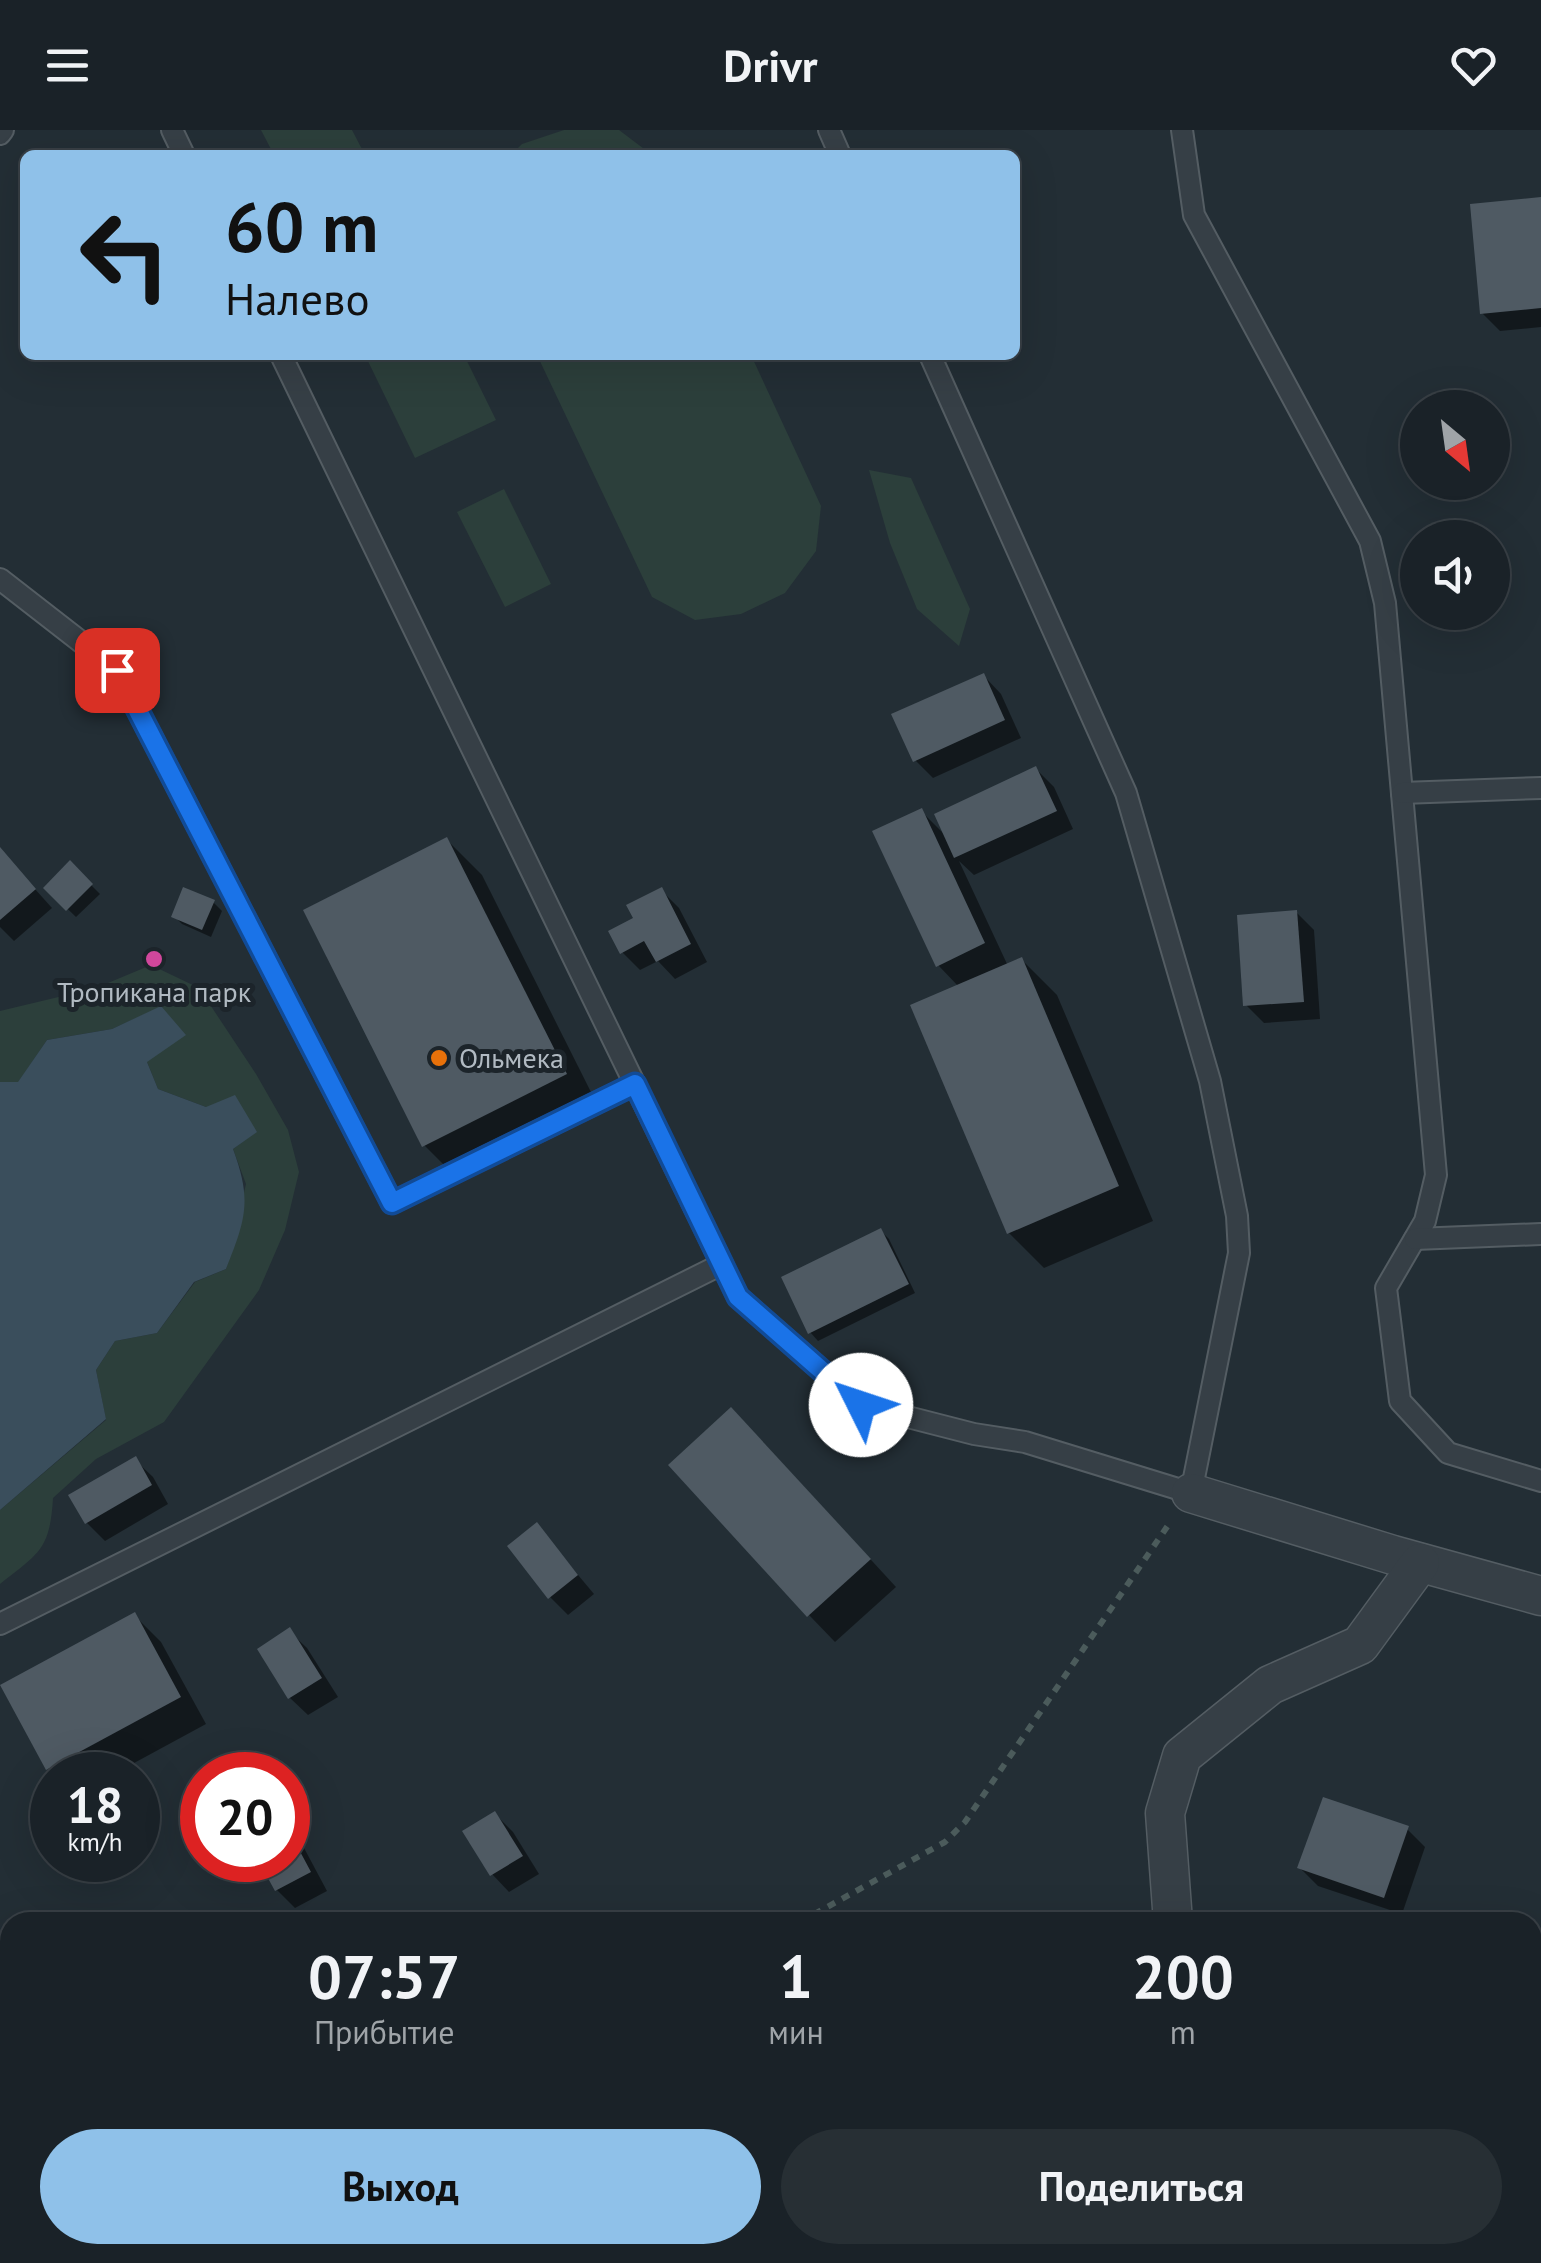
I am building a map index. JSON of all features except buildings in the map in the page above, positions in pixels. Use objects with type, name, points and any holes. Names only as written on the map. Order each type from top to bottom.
[{"type":"street","points":[[1191,1494],[1541,1596]]},
{"type":"street","points":[[1172,1912],[1165,1813],[1182,1756],[1270,1686],[1360,1645],[1420,1563]]},
{"type":"lane","points":[[1182,130],[1194,215],[1370,542],[1385,603],[1436,1174],[1425,1221],[1386,1288],[1400,1400],[1448,1453],[1541,1482]]},
{"type":"lane","points":[[283,360],[738,1297],[861,1405],[974,1434],[1025,1442],[1191,1494],[1239,1252],[1237,1216],[1210,1082],[1126,793],[932,360]]},
{"type":"lane","points":[[0,579],[117,670],[392,1203],[635,1084]]},
{"type":"lane","points":[[1402,793],[1541,788]]},
{"type":"lane","points":[[1415,1240],[1541,1234]]},
{"type":"lane","points":[[0,1624],[722,1264]]},
{"type":"path","points":[[818,1912],[945,1842],[965,1822],[1191,1494]]},
{"type":"green space","points":[[261,130],[352,130],[362,150],[271,150]]},
{"type":"green space","points":[[564,130],[619,130],[645,150],[516,150],[522,144]]},
{"type":"green space","points":[[367,360],[466,360],[496,420],[415,458]]},
{"type":"green space","points":[[539,360],[753,360],[821,506],[816,551],[785,593],[741,614],[695,620],[652,597]]},
{"type":"green space","points":[[869,470],[911,478],[970,609],[959,646],[917,609],[890,543]]},
{"type":"green space","points":[[504,489],[551,584],[505,607],[457,512]]},
{"type":"green space","points":[[151,965],[199,988],[288,1130],[299,1172],[285,1230],[259,1290],[164,1422],[96,1459],[53,1498],[49,1529],[40,1549],[0,1584],[0,1510],[106,1420],[96,1370],[115,1341],[157,1333],[195,1282],[226,1269],[246,1184],[233,1149],[256,1132],[158,1089],[147,1062],[161,1007],[112,1029],[47,1040],[18,1083],[0,1082],[0,1011],[96,988]]},
{"type":"water","points":[[161,1006],[186,1035],[147,1062],[158,1089],[206,1107],[235,1095],[257,1132],[233,1149],[244,1196],[238,1236],[226,1269],[194,1282],[157,1333],[115,1341],[96,1370],[106,1419],[0,1510],[0,1082],[18,1082],[47,1040],[112,1029]]},
{"type":"place","name":"Тропикана парк","points":[[154,959]]},
{"type":"place","name":"Ольмека","points":[[439,1058]]},
{"type":"route","points":[[117,670],[392,1203],[635,1084],[738,1297],[861,1405]]}]
